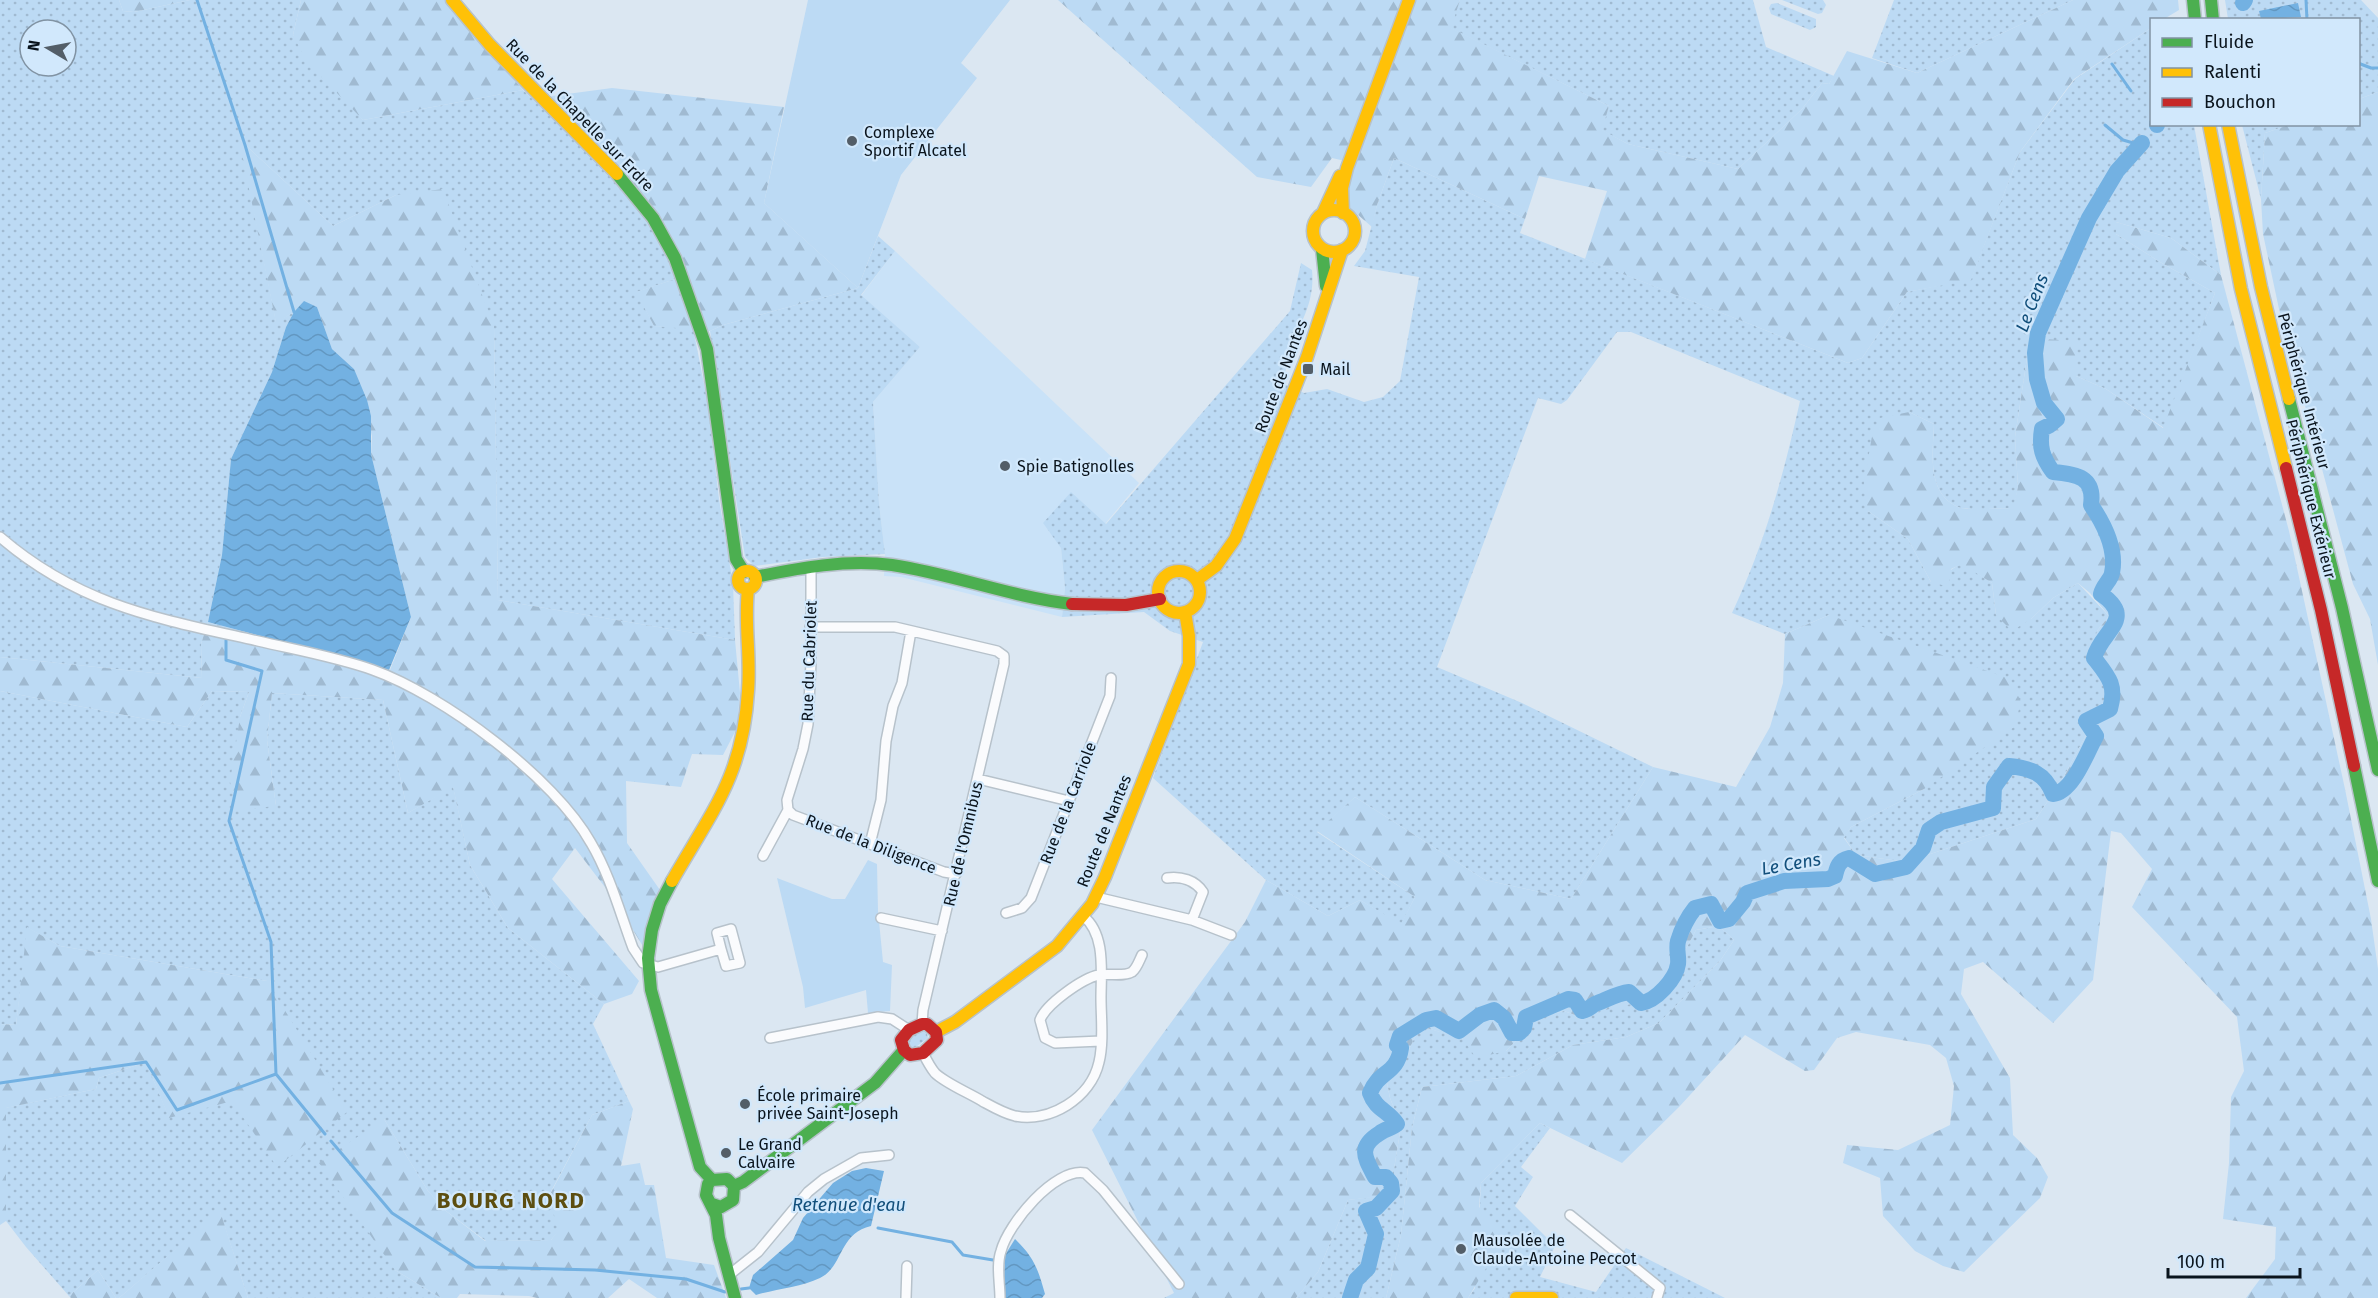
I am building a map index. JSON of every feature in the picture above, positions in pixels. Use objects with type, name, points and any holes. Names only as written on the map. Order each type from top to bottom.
[{"type":"main road","name":"Rue de la Chapelle sur Erdre","points":[[452,0],[498,53],[629,186],[653,218],[675,258],[707,349],[736,559],[749,575]]},
{"type":"main road","points":[[1347,168],[1340,177],[1323,213],[1314,223],[1316,243],[1322,249],[1333,252],[1342,250],[1351,243],[1353,223],[1344,213],[1342,188],[1347,168],[1409,0]]},
{"type":"main road","points":[[2193,0],[2195,18]]},
{"type":"main road","points":[[2211,0],[2214,18]]},
{"type":"main road","name":"Périphérique Extérieur","points":[[2209,126],[2241,289],[2321,610],[2378,881]]},
{"type":"main road","name":"Périphérique Intérieur","points":[[2228,126],[2256,271],[2274,348],[2326,541],[2378,770]]},
{"type":"main road","points":[[1323,213],[1330,211],[1344,213]]},
{"type":"main road","name":"Route de Nantes","points":[[1322,249],[1326,270],[1325,305]]},
{"type":"main road","name":"Route de Nantes","points":[[1197,580],[1216,566],[1235,539],[1325,305],[1342,250]]},
{"type":"main road","points":[[749,575],[857,562],[891,565],[1029,598],[1072,604],[1102,606],[1160,599]]},
{"type":"main road","points":[[1188,572],[1197,580],[1200,586],[1199,599],[1191,609],[1179,613],[1167,609],[1160,599],[1159,587],[1169,573],[1188,572]]},
{"type":"main road","name":"Rue de la Chapelle sur Erdre","points":[[649,966],[651,937],[662,896],[720,800],[735,766],[745,718],[748,685],[746,603],[748,590],[740,586],[738,581],[739,576],[749,575]]},
{"type":"main road","name":"Route de Nantes","points":[[936,1032],[955,1022],[1056,946],[1083,916],[1096,897],[1189,664],[1189,636],[1185,612]]},
{"type":"main road","points":[[649,966],[651,990],[691,1137],[700,1167],[712,1180]]},
{"type":"main road","points":[[927,1024],[936,1032],[937,1040],[923,1053],[910,1055],[904,1050],[902,1040],[909,1030],[927,1024]]},
{"type":"main road","points":[[734,1186],[743,1182],[875,1083],[904,1050]]},
{"type":"main road","points":[[718,1225],[726,1206],[733,1200],[734,1186],[727,1179],[712,1180],[706,1189],[708,1200],[716,1207],[726,1206]]},
{"type":"main road","points":[[712,1204],[734,1297]]},
{"type":"main road","points":[[1516,1298],[1552,1298]]},
{"type":"street","points":[[0,537],[58,578],[122,608],[374,670],[449,709],[495,741],[542,782],[572,815],[591,842],[637,956],[649,966],[658,967],[721,949]]},
{"type":"street","name":"Rue du Cabriolet","points":[[763,856],[788,810],[787,800],[798,768],[808,724],[811,662],[811,566]]},
{"type":"street","points":[[810,627],[895,627],[911,632],[902,683],[893,706],[886,741],[881,800],[870,844]]},
{"type":"street","name":"Rue de l'Omnibus","points":[[911,632],[997,651],[1004,656],[978,779],[923,1010],[922,1024]]},
{"type":"street","name":"Rue de la Carriole","points":[[1006,913],[1022,908],[1031,898],[1110,696],[1111,678]]},
{"type":"street","points":[[978,779],[1069,801]]},
{"type":"street","name":"Rue de la Diligence","points":[[788,810],[793,815],[956,874]]},
{"type":"street","points":[[1167,878],[1178,877],[1198,885],[1203,892],[1192,920]]},
{"type":"street","points":[[1096,897],[1192,920],[1231,934]]},
{"type":"street","points":[[923,1053],[936,1074],[1003,1113],[1026,1117],[1057,1111],[1083,1092],[1096,1072],[1101,1053],[1101,975],[1099,942],[1094,930],[1083,916]]},
{"type":"street","points":[[881,918],[942,931]]},
{"type":"street","points":[[1101,1041],[1055,1043],[1045,1038],[1040,1020],[1045,1010],[1083,981],[1101,975],[1129,974],[1135,970],[1142,956]]},
{"type":"street","points":[[770,1038],[878,1017],[892,1019],[909,1030]]},
{"type":"street","points":[[730,1279],[758,1252],[802,1198],[824,1179],[861,1158],[889,1155]]},
{"type":"street","points":[[1000,1298],[1000,1252],[1014,1227],[1042,1192],[1075,1172],[1085,1173],[1103,1190],[1179,1284]]},
{"type":"street","points":[[1570,1215],[1660,1288],[1657,1298]]},
{"type":"street","points":[[906,1298],[907,1266]]},
{"type":"shaded area","points":[[895,251],[1139,483],[1105,524],[1061,547],[1065,588],[1062,617],[901,577],[884,576],[885,554],[879,503],[873,402],[920,347],[861,296]]},
{"type":"green space","points":[[0,0],[119,0],[123,11],[134,12],[190,0],[301,0],[293,35],[363,120],[523,90],[597,160],[651,224],[678,278],[637,292],[654,326],[693,328],[708,404],[719,499],[733,584],[735,640],[498,600],[494,327],[396,195],[333,226],[240,140],[276,322],[294,312],[286,327],[272,372],[231,459],[222,555],[201,644],[202,678],[0,657]]},
{"type":"green space","points":[[119,0],[190,0],[134,12],[123,11]]},
{"type":"green space","points":[[301,0],[445,0],[523,90],[363,120],[307,62],[293,35]]},
{"type":"green space","name":"Complexe Sportif Alcatel","points":[[808,0],[1010,0],[961,63],[977,78],[901,175],[858,288],[764,203]]},
{"type":"green space","points":[[1058,0],[1460,0],[1451,28],[1609,106],[1602,130],[1628,144],[1738,169],[1802,109],[1822,83],[1829,84],[1847,51],[1917,73],[2073,0],[2178,0],[2179,10],[2166,18],[2150,18],[2150,29],[2074,79],[2020,152],[1971,280],[1907,292],[1862,358],[1848,363],[1585,259],[1607,191],[1539,176],[1525,219],[1394,158],[1377,205],[1372,227],[1349,207],[1349,185],[1354,163],[1332,158],[1311,187],[1257,177]]},
{"type":"green space","points":[[1460,0],[1753,0],[1766,47],[1834,76],[1829,84],[1822,83],[1802,109],[1738,169],[1628,144],[1601,130],[1609,106],[1450,28]]},
{"type":"green space","points":[[1782,0],[1823,0],[1826,5],[1822,13],[1818,14]]},
{"type":"green space","points":[[1894,0],[2073,0],[1917,73],[1872,58]]},
{"type":"green space","points":[[2225,0],[2361,0],[2378,18],[2378,92],[2360,99],[2360,18],[2228,18]]},
{"type":"green space","points":[[1777,3],[1816,19],[1816,27],[1810,30],[1771,14],[1769,8],[1771,4]]},
{"type":"green space","points":[[2150,29],[2150,126],[2194,126],[2221,275],[2171,238],[2116,222],[2116,234],[2215,293],[2164,428],[2106,389],[2076,376],[2030,338],[2015,437],[2018,487],[2014,508],[1962,508],[1948,501],[1936,482],[1934,471],[1934,424],[1909,412],[1868,511],[1908,539],[1931,582],[1962,563],[1992,583],[1996,615],[2031,619],[2053,598],[2078,583],[2109,616],[2097,631],[2112,673],[2107,696],[2063,778],[2036,819],[1906,862],[1856,855],[1844,837],[1851,827],[1924,789],[1829,615],[1785,634],[1732,613],[1764,535],[1800,401],[1631,332],[1617,332],[1567,400],[1561,404],[1538,398],[1437,667],[1522,703],[1653,767],[1571,899],[1485,880],[1355,797],[1317,832],[1415,897],[1401,925],[1360,900],[1328,916],[1266,880],[1153,778],[1203,642],[1170,631],[1144,612],[1062,617],[1065,588],[1061,548],[1043,523],[1071,492],[1106,524],[1290,311],[1301,263],[1312,270],[1312,291],[1282,383],[1304,393],[1327,389],[1364,402],[1383,397],[1400,381],[1419,277],[1354,266],[1365,251],[1377,205],[1394,158],[1525,219],[1520,233],[1848,363],[1862,358],[1907,292],[1971,279],[2020,152],[2075,79]]},
{"type":"green space","points":[[612,88],[784,107],[764,203],[858,288],[723,325],[710,331],[654,326],[636,292],[678,278],[651,224],[597,160],[544,109],[552,96]]},
{"type":"green space","points":[[2378,92],[2378,665],[2370,619],[2353,584],[2279,309],[2263,234],[2261,199],[2265,133],[2286,126],[2360,126],[2360,99]]},
{"type":"green space","points":[[2242,126],[2286,126],[2265,133],[2261,199]]},
{"type":"green space","points":[[239,139],[333,226],[396,195],[443,189],[494,327],[498,600],[735,640],[740,693],[737,728],[723,755],[692,754],[681,787],[626,781],[627,843],[660,890],[644,948],[614,899],[575,848],[552,879],[639,981],[632,994],[604,1004],[508,928],[470,865],[453,787],[408,813],[383,700],[272,693],[267,740],[276,806],[238,810],[230,782],[240,717],[249,692],[212,691],[187,727],[0,691],[0,657],[202,678],[201,644],[208,622],[390,670],[411,617],[371,454],[372,436],[354,369],[332,349],[317,307],[304,302],[294,312],[276,323]]},
{"type":"green space","points":[[2116,222],[2171,238],[2221,275],[2289,531],[2345,789],[2371,919],[2378,969],[2378,1298],[2246,1298],[2275,1259],[2276,1227],[2223,1219],[2229,1163],[2231,1097],[2244,1071],[2237,1017],[2132,907],[2152,869],[2121,833],[2111,831],[2093,980],[2053,1023],[1983,962],[1964,969],[1961,994],[2010,1078],[2013,1135],[2037,1158],[2048,1177],[2040,1198],[1964,1272],[1943,1266],[1915,1251],[1883,1216],[1880,1178],[1843,1163],[1847,1145],[1898,1150],[1950,1125],[1954,1086],[1946,1058],[1930,1045],[1856,1032],[1837,1038],[1814,1070],[1805,1071],[1745,1035],[1679,1107],[1622,1163],[1540,1123],[1481,1183],[1479,1207],[1507,1234],[1468,1298],[1386,1298],[1401,1235],[1412,1128],[1422,1087],[1516,1076],[1573,1045],[1626,1037],[1659,1023],[1720,961],[1734,940],[1719,926],[1696,930],[1670,979],[1632,1004],[1578,1016],[1564,1011],[1539,1017],[1506,1051],[1476,1058],[1463,1039],[1420,1026],[1406,1056],[1386,1078],[1390,1098],[1401,1126],[1394,1169],[1394,1195],[1348,1200],[1318,1272],[1296,1298],[1164,1298],[1174,1293],[1092,1130],[1245,922],[1266,880],[1328,916],[1360,900],[1401,924],[1415,897],[1317,831],[1355,797],[1485,880],[1571,899],[1653,767],[1736,787],[1770,727],[1783,683],[1785,634],[1829,615],[2010,679],[2021,702],[2014,727],[1924,789],[1851,827],[1844,838],[1856,855],[1906,862],[2036,819],[2063,778],[2107,696],[2111,673],[2088,660],[2097,631],[2109,616],[2090,593],[2078,583],[2053,598],[2031,619],[2012,631],[1996,615],[1992,583],[1962,564],[1951,569],[1949,587],[1931,582],[1908,539],[1868,511],[1864,483],[1872,436],[1880,418],[1909,412],[1934,424],[1933,459],[1936,482],[1948,501],[1962,508],[2013,508],[2018,487],[2015,437],[2030,338],[2077,341],[2076,376],[2106,389],[2163,428],[2215,293],[2116,234]]},
{"type":"green space","points":[[878,236],[895,251],[861,295],[920,347],[873,402],[879,503],[885,554],[823,557],[754,566],[745,557],[710,331],[723,325],[858,288]]},
{"type":"green space","points":[[0,691],[187,727],[212,691],[249,692],[240,717],[276,806],[267,740],[272,693],[383,700],[408,813],[453,786],[470,865],[508,928],[604,1004],[593,1024],[629,1101],[592,1115],[547,1199],[561,1228],[551,1240],[486,1241],[446,1211],[428,1191],[384,1119],[395,1270],[441,1298],[248,1298],[220,1212],[119,1298],[116,1298],[98,1270],[69,1296],[6,1221],[5,1108],[96,1089],[99,1078],[146,1062],[169,1117],[267,981],[60,946],[28,928],[16,1025],[0,1024]]},
{"type":"green space","points":[[868,860],[877,864],[878,911],[883,962],[892,965],[890,1011],[868,1013],[866,990],[805,1008],[803,987],[777,878],[832,899],[845,899]]},
{"type":"green space","points":[[1719,926],[1734,940],[1720,961],[1659,1023],[1626,1037],[1573,1045],[1516,1076],[1422,1087],[1412,1128],[1401,1235],[1386,1298],[1296,1298],[1318,1272],[1348,1200],[1394,1194],[1394,1169],[1401,1126],[1390,1098],[1386,1078],[1406,1056],[1420,1026],[1506,1051],[1539,1017],[1564,1011],[1578,1016],[1670,979],[1696,930]]},
{"type":"green space","points":[[27,927],[60,946],[267,981],[347,1112],[277,1167],[232,1101],[169,1118],[146,1062],[99,1078],[96,1089],[6,1108],[6,1221],[0,1225],[0,1024],[16,1025]]},
{"type":"green space","points":[[918,1029],[926,1030],[928,1038],[913,1049],[907,1045],[908,1038]]},
{"type":"green space","points":[[629,1101],[633,1109],[621,1166],[640,1163],[645,1185],[654,1185],[666,1258],[714,1265],[726,1298],[657,1298],[629,1279],[608,1298],[537,1298],[460,1294],[457,1298],[441,1298],[395,1270],[319,1163],[384,1119],[428,1191],[446,1211],[485,1241],[551,1240],[560,1228],[547,1200],[592,1115]]},
{"type":"green space","points":[[1540,1123],[1550,1128],[1521,1167],[1533,1177],[1515,1206],[1555,1246],[1540,1277],[1596,1292],[1626,1248],[1725,1298],[1468,1298],[1475,1288],[1481,1183]]},
{"type":"green space","points":[[220,1211],[248,1298],[119,1298]]},
{"type":"green space","points":[[98,1270],[116,1298],[71,1298],[69,1296]]},
{"type":"water","points":[[2298,3],[2301,17],[2261,18],[2259,11]]},
{"type":"water","points":[[304,301],[317,307],[332,349],[354,369],[371,416],[371,454],[411,617],[389,670],[208,622],[222,555],[231,459],[272,372],[286,327],[294,312]]},
{"type":"water","name":"Retenue d'eau","points":[[866,1168],[884,1171],[871,1226],[852,1236],[828,1273],[820,1278],[805,1284],[756,1295],[749,1288],[753,1275],[793,1240],[803,1218],[833,1183],[852,1171]]},
{"type":"water","points":[[1015,1239],[1027,1252],[1040,1277],[1045,1294],[1042,1298],[1003,1298],[1005,1255]]},
{"type":"waterway","points":[[197,0],[245,145],[294,312]]},
{"type":"waterway","points":[[2306,0],[2307,18]]},
{"type":"waterway","points":[[2112,64],[2131,91]]},
{"type":"waterway","points":[[2360,64],[2378,68]]},
{"type":"waterway","points":[[2105,125],[2123,140],[2140,145]]},
{"type":"waterway","name":"Le Cens","points":[[1350,1298],[1356,1280],[1368,1268],[1376,1234],[1366,1211],[1376,1208],[1392,1191],[1391,1183],[1386,1177],[1375,1177],[1365,1153],[1368,1143],[1373,1138],[1397,1124],[1375,1103],[1370,1093],[1378,1080],[1396,1063],[1401,1048],[1397,1045],[1400,1036],[1426,1020],[1436,1018],[1459,1031],[1480,1015],[1494,1010],[1504,1018],[1512,1033],[1519,1033],[1524,1028],[1526,1017],[1568,999],[1575,1000],[1582,1011],[1629,992],[1641,1003],[1647,1001],[1659,994],[1673,976],[1678,964],[1678,941],[1685,923],[1695,908],[1711,904],[1720,921],[1729,919],[1743,902],[1747,893],[1784,881],[1828,879],[1835,876],[1841,862],[1849,858],[1875,874],[1906,867],[1923,848],[1929,830],[1941,822],[1993,808],[1994,787],[2009,766],[2024,768],[2041,776],[2053,794],[2060,792],[2073,779],[2096,736],[2086,721],[2110,709],[2112,701],[2110,681],[2094,658],[2116,618],[2116,611],[2101,594],[2111,576],[2113,555],[2105,529],[2091,505],[2092,496],[2087,483],[2077,476],[2053,472],[2044,457],[2041,447],[2042,429],[2057,419],[2044,403],[2037,379],[2035,353],[2038,333],[2089,218],[2117,171],[2142,143]]},
{"type":"waterway","points":[[226,640],[226,660],[262,671],[229,821],[271,942],[276,1074],[325,1134]]},
{"type":"waterway","points":[[0,1083],[146,1062],[177,1110],[276,1074]]},
{"type":"waterway","points":[[331,1141],[392,1213],[475,1267],[595,1270],[686,1279],[725,1292]]},
{"type":"waterway","points":[[878,1228],[952,1242],[963,1255],[1005,1262]]},
{"type":"waterway","points":[[741,1289],[749,1288]]},
{"type":"traffic: fast","points":[[2193,0],[2195,18]]},
{"type":"traffic: fast","points":[[2211,0],[2213,18]]},
{"type":"traffic: fast","points":[[617,174],[653,218],[675,258],[707,349],[736,559],[744,572]]},
{"type":"traffic: fast","points":[[1322,249],[1326,286]]},
{"type":"traffic: fast","points":[[2289,399],[2342,608],[2378,770]]},
{"type":"traffic: fast","points":[[755,577],[823,565],[875,563],[915,569],[1049,601],[1072,604]]},
{"type":"traffic: fast","points":[[2354,766],[2378,881]]},
{"type":"traffic: fast","points":[[672,881],[660,904],[652,930],[648,958],[651,990],[700,1167],[712,1180]]},
{"type":"traffic: fast","points":[[734,1186],[743,1182],[875,1083],[904,1050]]},
{"type":"traffic: fast","points":[[712,1204],[721,1207],[733,1200],[734,1186],[727,1179],[712,1180],[708,1184],[706,1195],[716,1215],[719,1238],[735,1298]]},
{"type":"traffic: slow","points":[[452,0],[490,45],[617,174]]},
{"type":"traffic: slow","points":[[1343,213],[1342,188],[1347,168],[1409,0]]},
{"type":"traffic: slow","points":[[2209,126],[2241,289],[2286,468]]},
{"type":"traffic: slow","points":[[2228,126],[2261,287],[2289,399]]},
{"type":"traffic: slow","points":[[1323,213],[1340,176]]},
{"type":"traffic: slow","points":[[1334,210],[1349,216],[1355,231],[1349,246],[1334,252],[1319,246],[1313,231],[1319,216],[1334,210]]},
{"type":"traffic: slow","points":[[1197,580],[1216,566],[1235,539],[1307,357],[1342,250]]},
{"type":"traffic: slow","points":[[747,571],[753,574],[756,580],[753,586],[747,589],[741,586],[738,580],[741,574],[747,571]]},
{"type":"traffic: slow","points":[[1179,571],[1194,577],[1200,592],[1194,607],[1179,613],[1164,607],[1158,592],[1164,577],[1179,571]]},
{"type":"traffic: slow","points":[[672,881],[723,792],[740,747],[749,678],[748,589]]},
{"type":"traffic: slow","points":[[936,1032],[955,1022],[1057,946],[1092,904],[1105,877],[1189,664],[1189,636],[1185,612]]},
{"type":"traffic: slow","points":[[1516,1298],[1552,1298]]},
{"type":"traffic: jam","points":[[2286,468],[2321,610],[2354,766]]},
{"type":"traffic: jam","points":[[1072,604],[1126,605],[1160,599]]},
{"type":"traffic: jam","points":[[922,1024],[927,1024],[936,1032],[937,1040],[923,1053],[910,1055],[904,1050],[901,1040],[909,1030],[922,1024]]},
{"type":"place","name":"Complexe Sportif Alcatel","points":[[852,141]]},
{"type":"place","name":"Mail","points":[[1308,369]]},
{"type":"place","name":"Spie Batignolles","points":[[1005,466]]},
{"type":"place","name":"École primaire privée Saint-Joseph","points":[[745,1104]]},
{"type":"place","name":"Le Grand Calvaire","points":[[726,1153]]},
{"type":"place","name":"Mausolée de Claude-Antoine Peccot","points":[[1461,1249]]},
{"type":"district","name":"BOURG NORD","points":[[511,1200]]}]
